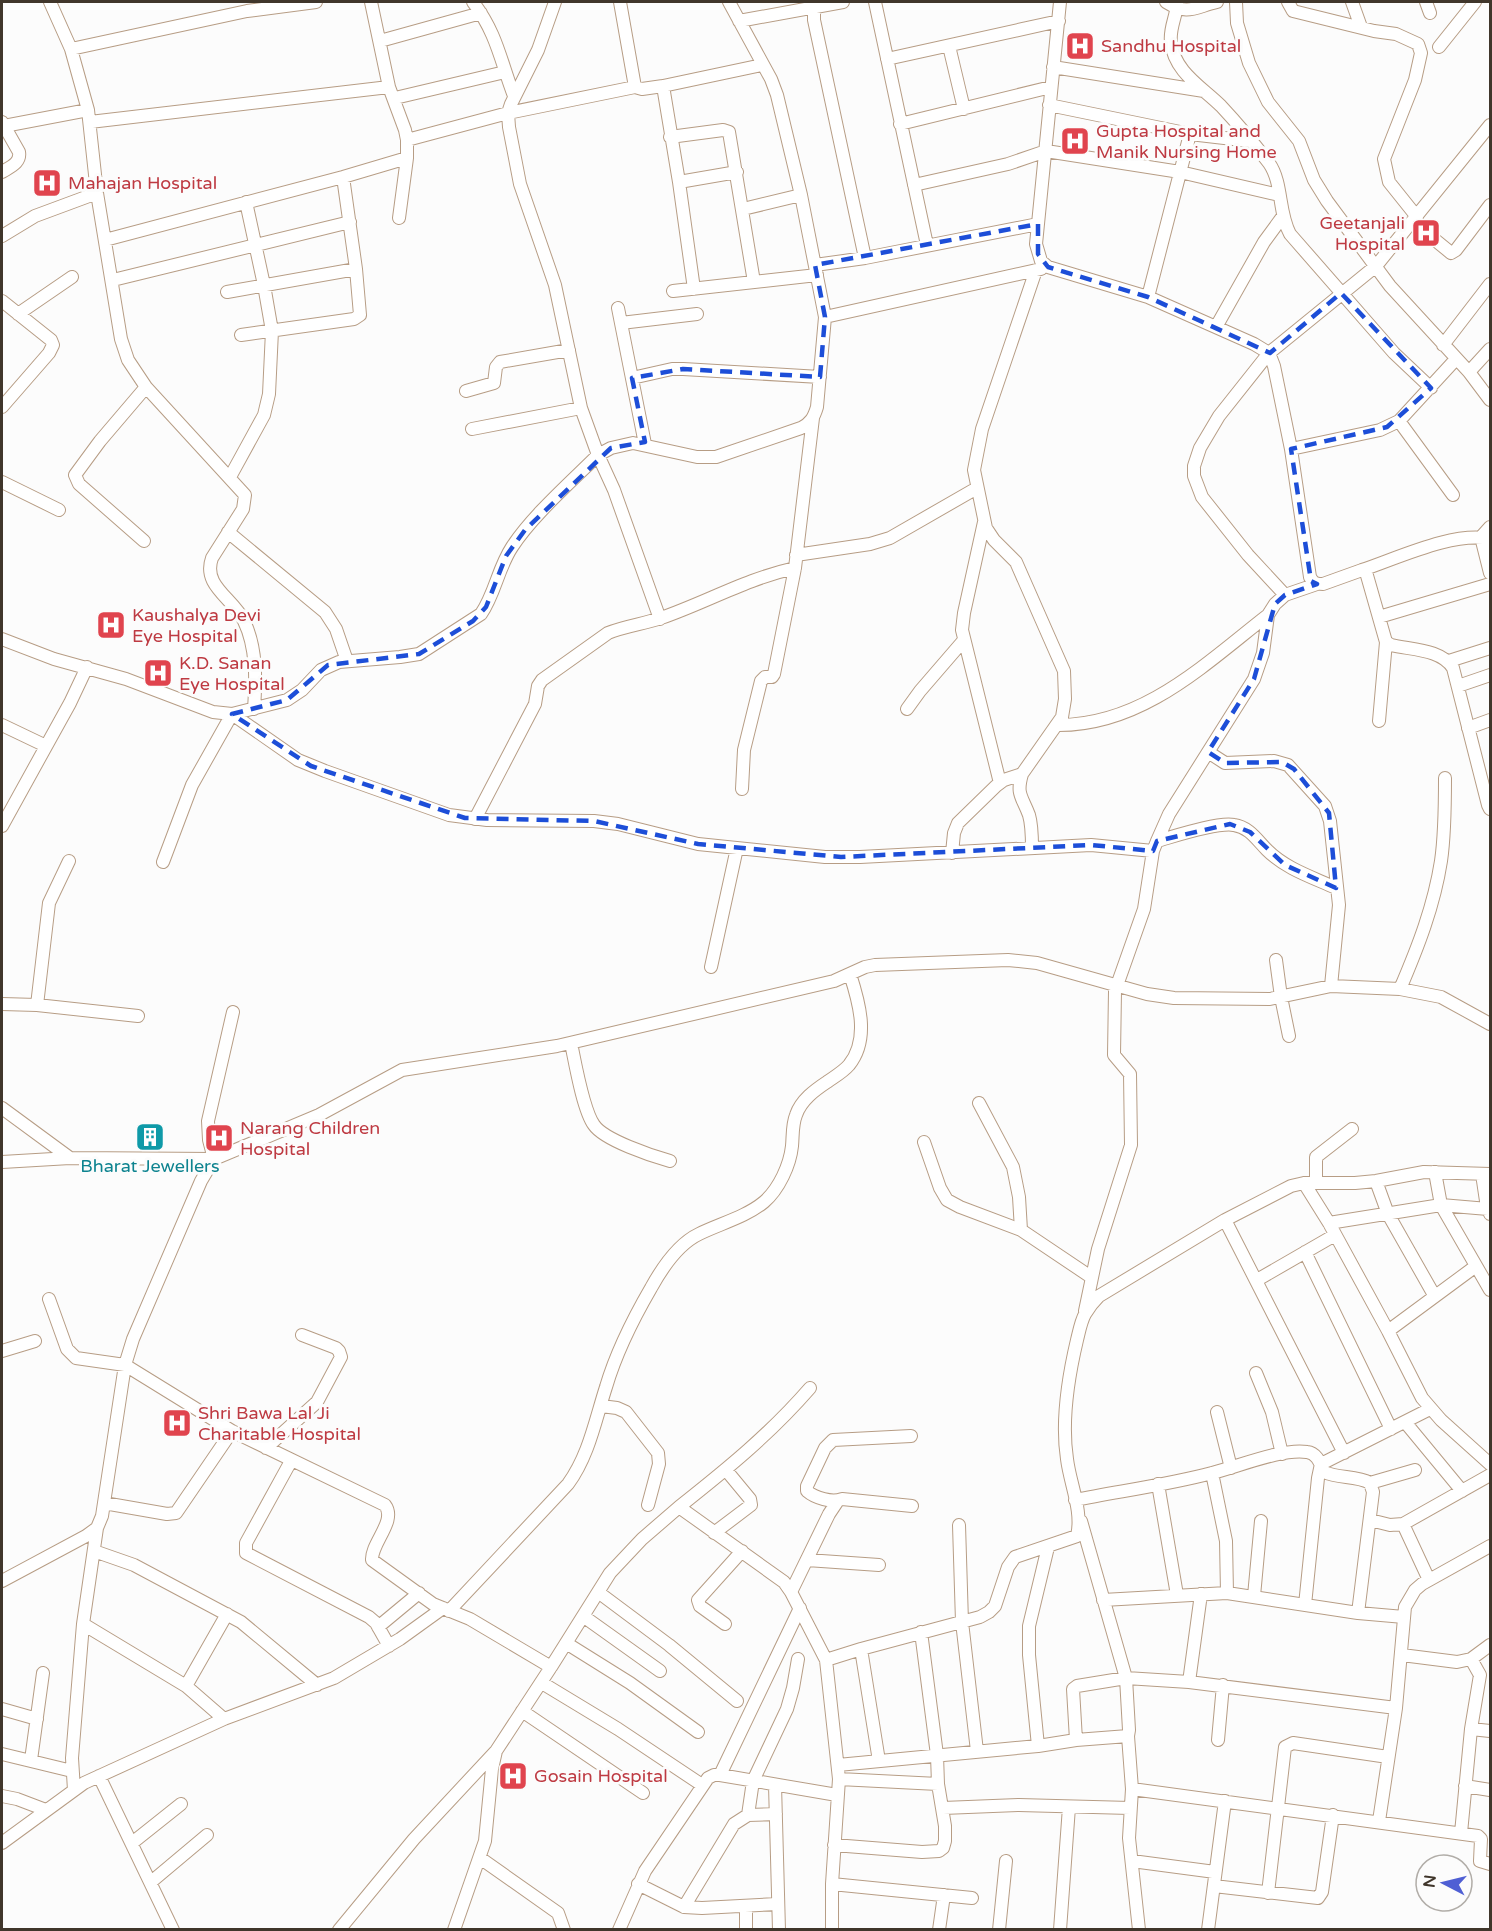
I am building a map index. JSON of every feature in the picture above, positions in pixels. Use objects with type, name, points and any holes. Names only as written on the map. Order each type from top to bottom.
[{"type":"street","points":[[50,2],[70,49],[89,116],[97,193],[122,339],[128,360],[146,387],[245,495],[246,502],[208,567],[215,585],[240,613],[247,630],[255,666],[254,709]]},
{"type":"street","points":[[70,49],[247,11],[316,2]]},
{"type":"street","points":[[371,2],[392,93],[407,140],[407,158],[399,218]]},
{"type":"street","points":[[473,2],[496,40],[514,96]]},
{"type":"street","points":[[555,2],[538,50],[514,96],[508,113],[509,127],[520,184],[555,285],[581,408],[598,456],[614,490],[660,619]]},
{"type":"street","points":[[620,2],[635,87]]},
{"type":"street","points":[[729,2],[777,95],[801,195],[825,317],[817,407],[813,418],[795,568],[774,674],[761,681],[746,744],[742,789]]},
{"type":"street","points":[[739,21],[843,2]]},
{"type":"street","points":[[875,2],[927,245]]},
{"type":"street","points":[[1000,783],[962,630],[984,522],[974,470],[982,429],[1042,269],[1038,254],[1038,224],[1060,2]]},
{"type":"street","points":[[1217,2],[1190,11],[1173,4],[1170,34],[1173,54],[1185,74],[1223,109],[1273,170],[1286,228],[1295,242],[1394,353],[1431,388]]},
{"type":"street","points":[[1236,2],[1237,23],[1243,44],[1268,102],[1299,141],[1314,180],[1327,201],[1390,286],[1469,372],[1491,400]]},
{"type":"street","points":[[1287,2],[1293,11],[1374,31],[1396,34],[1415,42],[1420,48],[1415,80],[1384,159],[1389,182],[1415,219],[1451,253],[1456,250],[1491,205]]},
{"type":"street","points":[[1352,2],[1361,27]]},
{"type":"street","points":[[1439,47],[1475,2]]},
{"type":"street","points":[[814,8],[865,258]]},
{"type":"street","points":[[380,41],[481,13]]},
{"type":"street","points":[[887,59],[1059,21]]},
{"type":"street","points":[[949,46],[964,109]]},
{"type":"street","points":[[407,140],[508,113],[635,87],[663,86],[762,64]]},
{"type":"street","points":[[1053,67],[1205,91]]},
{"type":"street","points":[[2,172],[17,162],[20,156],[3,124],[392,93],[506,72]]},
{"type":"street","points":[[663,86],[694,289]]},
{"type":"street","points":[[900,124],[1051,87]]},
{"type":"street","points":[[1049,105],[1190,134],[1250,141]]},
{"type":"street","points":[[1285,595],[1248,555],[1202,497],[1194,476],[1194,466],[1200,448],[1219,416],[1269,353],[1376,266],[1491,125]]},
{"type":"street","points":[[670,137],[726,130],[732,136],[754,282]]},
{"type":"street","points":[[1148,297],[1190,134]]},
{"type":"street","points":[[914,185],[1008,164],[1046,151],[1180,172],[1279,195]]},
{"type":"street","points":[[105,240],[407,158]]},
{"type":"street","points":[[679,182],[737,172]]},
{"type":"street","points":[[241,335],[358,318],[360,311],[356,269],[343,177]]},
{"type":"street","points":[[2,236],[35,216],[97,193]]},
{"type":"street","points":[[743,209],[801,195]]},
{"type":"street","points":[[230,477],[260,424],[267,406],[272,331],[246,202]]},
{"type":"street","points":[[1216,327],[1264,242],[1283,216]]},
{"type":"street","points":[[113,280],[350,222]]},
{"type":"street","points":[[673,291],[754,282],[1038,224]]},
{"type":"street","points":[[227,292],[356,269]]},
{"type":"street","points":[[825,317],[1042,269],[1148,297],[1254,344],[1269,353],[1274,366],[1291,449],[1310,577],[1312,582],[1317,584]]},
{"type":"street","points":[[18,314],[72,277]]},
{"type":"street","points":[[1443,345],[1491,284]]},
{"type":"street","points":[[2,301],[51,340],[53,345],[49,353],[4,398]]},
{"type":"street","points":[[618,308],[645,444]]},
{"type":"street","points":[[621,323],[697,314]]},
{"type":"street","points":[[466,391],[494,383],[496,364],[500,362],[569,350]]},
{"type":"street","points":[[1469,372],[1491,350]]},
{"type":"street","points":[[1291,449],[1380,430],[1399,421],[1456,359]]},
{"type":"street","points":[[632,378],[672,369],[820,377]]},
{"type":"street","points":[[144,541],[79,484],[75,475],[100,441],[146,387]]},
{"type":"street","points":[[472,429],[581,408]]},
{"type":"street","points":[[2,639],[54,659],[87,667],[213,712],[232,714],[254,709],[287,700],[302,690],[328,665],[419,654],[473,621],[486,607],[506,556],[514,544],[598,456],[621,445],[645,444],[697,457],[716,457],[801,428],[813,418]]},
{"type":"street","points":[[1399,421],[1453,495]]},
{"type":"street","points":[[2,482],[59,510]]},
{"type":"street","points":[[796,555],[870,544],[890,538],[977,488]]},
{"type":"street","points":[[984,522],[994,540],[1016,562],[1064,671],[1065,699],[1062,717],[1022,774],[1018,790],[1031,823],[1032,848]]},
{"type":"street","points":[[1491,527],[1486,538],[1491,573]]},
{"type":"street","points":[[228,532],[324,612],[336,629],[347,661]]},
{"type":"street","points":[[1057,725],[1101,721],[1159,697],[1268,615],[1285,595],[1449,541],[1466,537],[1486,538]]},
{"type":"street","points":[[475,819],[535,704],[542,680],[608,633],[660,619],[759,577],[795,568]]},
{"type":"street","points":[[1362,570],[1368,575],[1386,642],[1379,721]]},
{"type":"street","points":[[1379,617],[1491,584]]},
{"type":"street","points":[[1139,1929],[1132,1861],[1130,1808],[1132,1789],[1126,1678],[1076,1505],[1066,1458],[1066,1411],[1073,1358],[1091,1277],[1131,1145],[1130,1074],[1113,1051],[1116,985],[1144,909],[1155,846],[1169,814],[1254,679],[1263,653],[1268,615]]},
{"type":"street","points":[[907,709],[964,640]]},
{"type":"street","points":[[1386,642],[1433,654],[1449,661],[1453,668],[1488,805],[1491,809]]},
{"type":"street","points":[[1449,661],[1491,648]]},
{"type":"street","points":[[2,826],[70,703],[87,667]]},
{"type":"street","points":[[1458,686],[1491,675]]},
{"type":"street","points":[[232,714],[283,751],[311,766],[436,811],[475,819],[594,821],[618,824],[698,844],[842,858],[1091,845],[1155,846],[1223,825],[1237,825],[1250,832],[1285,865],[1336,888]]},
{"type":"street","points":[[163,862],[192,785],[232,714]]},
{"type":"street","points":[[1468,728],[1491,720]]},
{"type":"street","points":[[2,725],[46,746]]},
{"type":"street","points":[[1208,752],[1225,763],[1282,762],[1294,769],[1329,813],[1338,916],[1331,986]]},
{"type":"street","points":[[952,853],[954,833],[958,823],[1000,783],[1022,774]]},
{"type":"street","points":[[1400,989],[1417,948],[1436,888],[1441,859],[1445,778]]},
{"type":"street","points":[[711,968],[737,849]]},
{"type":"street","points":[[37,1005],[49,903],[69,861]]},
{"type":"street","points":[[2,1162],[70,1158],[214,1159],[314,1118],[402,1070],[571,1043],[834,981],[875,965],[1008,960],[1037,963],[1147,994],[1174,998],[1256,999],[1281,997],[1331,986],[1400,989],[1441,997],[1491,1024]]},
{"type":"street","points":[[1276,960],[1288,1036]]},
{"type":"street","points":[[2,1843],[74,1790],[99,1776],[224,1719],[334,1678],[446,1610],[560,1492],[578,1470],[584,1459],[608,1380],[628,1333],[661,1272],[687,1241],[752,1210],[772,1194],[786,1169],[792,1149],[793,1124],[801,1106],[817,1089],[843,1071],[852,1061],[861,1025],[860,1009],[850,974]]},
{"type":"street","points":[[2,1004],[37,1005],[138,1017]]},
{"type":"street","points":[[74,1790],[72,1771],[83,1624],[104,1503],[124,1365],[201,1181],[214,1159],[209,1140],[208,1121],[233,1012]]},
{"type":"street","points":[[571,1043],[583,1095],[594,1126],[601,1132],[642,1152],[670,1161]]},
{"type":"street","points":[[979,1102],[1013,1167],[1019,1197],[1021,1230]]},
{"type":"street","points":[[2,1108],[70,1158]]},
{"type":"street","points":[[1352,1129],[1316,1157],[1310,1183],[1335,1235],[1422,1398],[1430,1409],[1491,1464]]},
{"type":"street","points":[[924,1142],[940,1188],[947,1200],[1021,1230],[1091,1277]]},
{"type":"street","points":[[1084,1316],[1091,1304],[1108,1290],[1284,1189],[1310,1183],[1376,1181],[1436,1172],[1486,1174],[1489,1212],[1441,1205],[1329,1223]]},
{"type":"street","points":[[1436,1172],[1441,1205],[1491,1290]]},
{"type":"street","points":[[1376,1181],[1388,1214],[1434,1296]]},
{"type":"street","points":[[1225,1221],[1344,1453]]},
{"type":"street","points":[[1257,1280],[1335,1235]]},
{"type":"street","points":[[1305,1252],[1391,1429]]},
{"type":"street","points":[[1388,1331],[1476,1266]]},
{"type":"street","points":[[49,1299],[70,1354],[83,1361],[124,1365],[232,1431],[385,1505],[388,1509],[388,1516],[372,1553],[372,1560],[446,1610],[470,1619],[550,1667]]},
{"type":"street","points":[[266,1448],[317,1401],[341,1357],[336,1348],[302,1335]]},
{"type":"street","points":[[2,1352],[35,1341]]},
{"type":"street","points":[[1256,1373],[1272,1412],[1282,1454]]},
{"type":"street","points":[[339,1929],[414,1839],[496,1751],[542,1683],[610,1573],[623,1557],[679,1507],[769,1433],[810,1388]]},
{"type":"street","points":[[601,1406],[626,1412],[658,1453],[659,1464],[648,1505]]},
{"type":"street","points":[[1321,1464],[1430,1409]]},
{"type":"street","points":[[1217,1412],[1231,1468]]},
{"type":"street","points":[[1405,1422],[1462,1491]]},
{"type":"street","points":[[104,1503],[166,1514],[176,1513],[232,1431]]},
{"type":"street","points":[[837,1502],[815,1497],[807,1491],[807,1486],[828,1443],[838,1439],[911,1436]]},
{"type":"street","points":[[1076,1505],[1282,1454],[1302,1451],[1312,1453],[1324,1472],[1365,1480],[1370,1483],[1373,1492],[1358,1613]]},
{"type":"street","points":[[291,1461],[246,1543],[246,1553],[369,1617],[389,1646]]},
{"type":"street","points":[[1305,1605],[1321,1464]]},
{"type":"street","points":[[714,1533],[751,1505],[750,1499],[726,1470]]},
{"type":"street","points":[[1370,1483],[1415,1470]]},
{"type":"street","points":[[1212,1473],[1226,1541],[1227,1593]]},
{"type":"street","points":[[1370,1520],[1390,1525],[1403,1524],[1491,1475]]},
{"type":"street","points":[[1158,1484],[1177,1595]]},
{"type":"street","points":[[791,1592],[837,1502],[842,1499],[912,1506]]},
{"type":"street","points":[[826,1660],[962,1622],[989,1612],[998,1597],[1008,1567],[1015,1557],[1077,1536],[1076,1505]]},
{"type":"street","points":[[679,1507],[784,1582],[826,1660],[839,1779],[832,1884],[832,1929]]},
{"type":"street","points":[[1254,1596],[1261,1521]]},
{"type":"street","points":[[1403,1524],[1429,1580]]},
{"type":"street","points":[[959,1525],[962,1622],[977,1751]]},
{"type":"street","points":[[2,1581],[98,1528]]},
{"type":"street","points":[[1379,1821],[1396,1708],[1405,1607],[1414,1590],[1491,1546]]},
{"type":"street","points":[[1038,1746],[1029,1655],[1029,1626],[1048,1547]]},
{"type":"street","points":[[94,1551],[134,1565],[227,1614],[261,1637],[317,1685]]},
{"type":"street","points":[[725,1624],[700,1606],[698,1600],[742,1551]]},
{"type":"street","points":[[807,1560],[879,1565]]},
{"type":"street","points":[[598,1592],[669,1645],[737,1701]]},
{"type":"street","points":[[378,1627],[419,1593]]},
{"type":"street","points":[[1103,1600],[1227,1593],[1358,1613],[1404,1617]]},
{"type":"street","points":[[1189,1682],[1201,1594]]},
{"type":"street","points":[[720,1775],[800,1608]]},
{"type":"street","points":[[186,1686],[227,1614]]},
{"type":"street","points":[[583,1616],[660,1671]]},
{"type":"street","points":[[83,1624],[186,1686],[224,1719]]},
{"type":"street","points":[[834,1845],[922,1852],[939,1851],[943,1848],[945,1841],[943,1808],[938,1784],[937,1755],[921,1632]]},
{"type":"street","points":[[566,1643],[630,1683],[698,1732]]},
{"type":"street","points":[[1402,1655],[1451,1663],[1471,1659],[1491,1645]]},
{"type":"street","points":[[861,1649],[879,1761]]},
{"type":"street","points":[[748,1815],[753,1781],[787,1709],[798,1659]]},
{"type":"street","points":[[1461,1833],[1471,1729],[1485,1675],[1471,1659]]},
{"type":"street","points":[[31,1760],[43,1673]]},
{"type":"street","points":[[1076,1740],[1073,1689],[1077,1686],[1126,1678],[1223,1685],[1396,1708]]},
{"type":"street","points":[[542,1683],[612,1725],[702,1785]]},
{"type":"street","points":[[1218,1740],[1223,1685]]},
{"type":"street","points":[[2,1709],[37,1719]]},
{"type":"street","points":[[522,1711],[643,1793]]},
{"type":"street","points":[[1471,1729],[1491,1731]]},
{"type":"street","points":[[838,1765],[1128,1736]]},
{"type":"street","points":[[1268,1893],[1284,1751],[1288,1744],[1388,1757]]},
{"type":"street","points":[[454,1929],[480,1858],[487,1830],[492,1769],[496,1751]]},
{"type":"street","points":[[2,1754],[72,1771]]},
{"type":"street","points":[[619,1929],[638,1884],[708,1778],[720,1775],[837,1795]]},
{"type":"street","points":[[99,1776],[173,1929]]},
{"type":"street","points":[[839,1779],[938,1784]]},
{"type":"street","points":[[775,1785],[779,1929]]},
{"type":"street","points":[[1465,1786],[1491,1790]]},
{"type":"street","points":[[1132,1789],[1461,1833],[1480,1837],[1480,1861],[1491,1864]]},
{"type":"street","points":[[2,1796],[17,1798],[46,1810]]},
{"type":"street","points":[[1208,1929],[1225,1801]]},
{"type":"street","points":[[132,1844],[180,1804]]},
{"type":"street","points":[[943,1808],[1019,1805],[1130,1808]]},
{"type":"street","points":[[1060,1929],[1069,1807]]},
{"type":"street","points":[[684,1907],[734,1824],[748,1815],[776,1814]]},
{"type":"street","points":[[1214,1886],[1313,1899],[1321,1896],[1333,1815]]},
{"type":"street","points":[[151,1882],[207,1835]]},
{"type":"street","points":[[480,1858],[558,1913],[564,1929]]},
{"type":"street","points":[[999,1929],[1006,1861]]},
{"type":"street","points":[[1132,1861],[1215,1872]]},
{"type":"street","points":[[638,1884],[684,1907],[777,1904]]},
{"type":"street","points":[[832,1884],[972,1898]]},
{"type":"street","points":[[939,1929],[944,1896]]},
{"type":"street","points":[[746,1906],[746,1929]]},
{"type":"highlighted area","points":[[1038,224],[1038,254],[1048,267],[1148,297],[1270,353],[1341,293],[1431,388],[1387,427],[1291,449],[1311,581],[1317,584],[1285,595],[1275,604],[1254,679],[1208,752],[1225,763],[1282,762],[1294,769],[1329,813],[1336,888],[1285,865],[1250,832],[1230,824],[1157,841],[1153,851],[1091,845],[841,857],[698,844],[594,821],[465,818],[311,766],[232,714],[287,700],[328,665],[419,654],[473,621],[486,607],[506,556],[525,530],[611,448],[645,442],[632,378],[683,369],[820,377],[825,317],[815,265]]},
{"type":"place","name":"Sandhu Hospital","points":[[1080,46]]},
{"type":"place","name":"Gupta Hospital and Manik Nursing Home","points":[[1075,141]]},
{"type":"place","name":"Mahajan Hospital","points":[[47,183]]},
{"type":"place","name":"Geetanjali Hospital","points":[[1426,233]]},
{"type":"place","name":"Kaushalya Devi Eye Hospital","points":[[111,625]]},
{"type":"place","name":"K.D. Sanan Eye Hospital","points":[[158,673]]},
{"type":"place","name":"Bharat Jewellers","points":[[150,1137]]},
{"type":"place","name":"Narang Children Hospital","points":[[219,1138]]},
{"type":"place","name":"Shri Bawa Lal Ji Charitable Hospital","points":[[177,1423]]},
{"type":"place","name":"Gosain Hospital","points":[[513,1776]]}]
